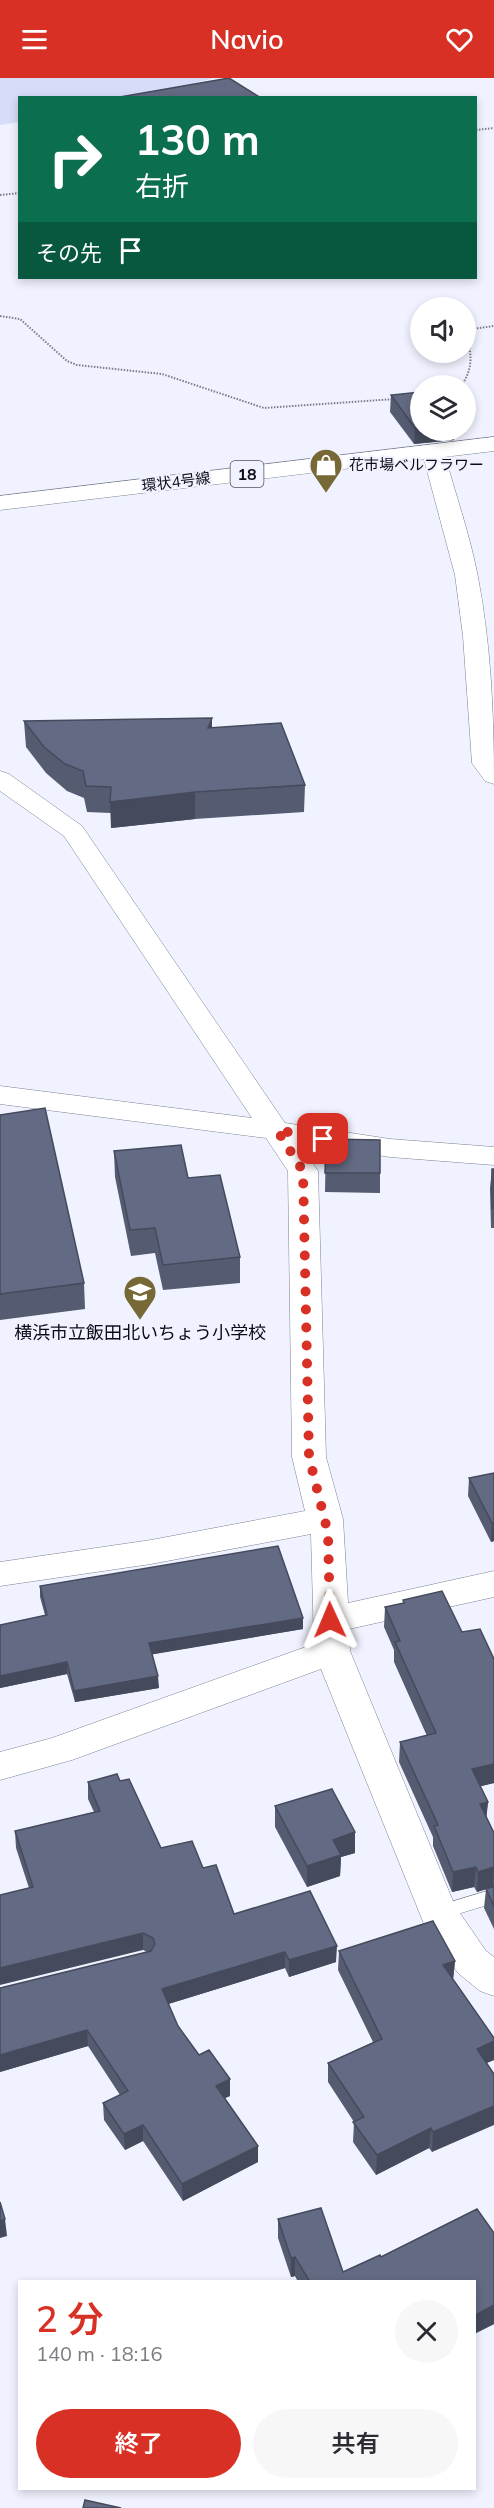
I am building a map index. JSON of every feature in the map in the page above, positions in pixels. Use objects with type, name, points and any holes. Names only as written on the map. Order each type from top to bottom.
[{"type":"main road","name":"環状4号線","points":[[0,503],[494,444]]},
{"type":"street","points":[[433,452],[466,575],[475,636],[485,763],[494,776]]},
{"type":"street","points":[[0,779],[73,831],[303,1171],[309,1457],[328,1533],[331,1636],[438,1913],[472,1962],[494,1980]]},
{"type":"street","points":[[0,1095],[277,1130],[390,1148],[494,1156]]},
{"type":"street","points":[[0,1574],[151,1552],[326,1519]]},
{"type":"street","points":[[0,1766],[59,1750],[331,1636],[494,1584]]},
{"type":"lane","points":[[438,1913],[494,1896]]},
{"type":"path","points":[[477,130],[494,128]]},
{"type":"path","points":[[0,195],[18,193]]},
{"type":"path","points":[[0,316],[20,319],[67,361],[77,365],[162,374],[264,408],[395,399]]},
{"type":"path","points":[[476,329],[494,326]]},
{"type":"shaded area","points":[[0,78],[214,78],[149,96],[18,96],[18,122],[0,125]]},
{"type":"building","points":[[229,78],[258,96],[126,96]]},
{"type":"building","points":[[410,393],[410,421],[391,395]]},
{"type":"building","points":[[212,718],[208,728],[281,723],[305,785],[195,792],[110,802],[111,787],[86,786],[83,771],[65,764],[44,747],[24,721]]},
{"type":"building","points":[[45,1108],[84,1283],[0,1294],[0,1115]]},
{"type":"building","points":[[326,1139],[380,1140],[380,1173],[325,1173]]},
{"type":"building","points":[[181,1145],[188,1178],[220,1175],[240,1257],[163,1265],[155,1228],[130,1230],[114,1151]]},
{"type":"building","points":[[492,1169],[494,1169],[494,1208],[492,1208]]},
{"type":"building","points":[[494,1473],[494,1523],[492,1523],[469,1478]]},
{"type":"building","points":[[278,1546],[303,1618],[149,1643],[158,1676],[74,1691],[67,1662],[0,1676],[0,1625],[47,1615],[40,1586]]},
{"type":"building","points":[[442,1591],[462,1632],[480,1629],[494,1659],[494,1764],[472,1769],[488,1802],[480,1804],[494,1833],[494,1867],[478,1872],[476,1867],[453,1872],[434,1826],[438,1825],[400,1742],[436,1733],[395,1642],[400,1641],[385,1607],[404,1603],[403,1600]]},
{"type":"building","points":[[117,1774],[120,1781],[129,1779],[161,1848],[192,1841],[203,1868],[216,1865],[234,1914],[310,1891],[337,1946],[289,1960],[285,1952],[162,1989],[178,2026],[199,2055],[209,2050],[230,2079],[216,2086],[258,2146],[182,2184],[143,2125],[124,2134],[103,2103],[128,2091],[87,2030],[0,2055],[0,1988],[151,1951],[155,1944],[153,1938],[143,1933],[0,1968],[0,1895],[33,1887],[15,1831],[100,1811],[88,1782]]},
{"type":"building","points":[[332,1789],[355,1832],[333,1840],[341,1855],[307,1866],[275,1806]]},
{"type":"building","points":[[494,1886],[494,1906],[486,1889]]},
{"type":"building","points":[[433,1921],[455,1961],[443,1965],[494,2038],[494,2041],[477,2049],[494,2074],[494,2106],[433,2132],[431,2128],[377,2155],[353,2122],[364,2117],[328,2063],[382,2039],[339,1951]]},
{"type":"building","points":[[0,2202],[5,2219],[0,2221]]},
{"type":"building","points":[[321,2208],[343,2272],[380,2255],[381,2257],[477,2209],[494,2233],[494,2305],[476,2315],[476,2280],[309,2280],[295,2257],[291,2258],[278,2219]]},
{"type":"building","points":[[85,2500],[121,2508],[83,2508]]},
{"type":"place","name":"花市場ベルフラワー","points":[[326,494]]},
{"type":"place","name":"横浜市立飯田北いちょう小学校","points":[[140,1321]]},
{"type":"route","points":[[323,1139],[277,1130],[303,1171],[309,1457],[328,1533],[330,1620]]}]
